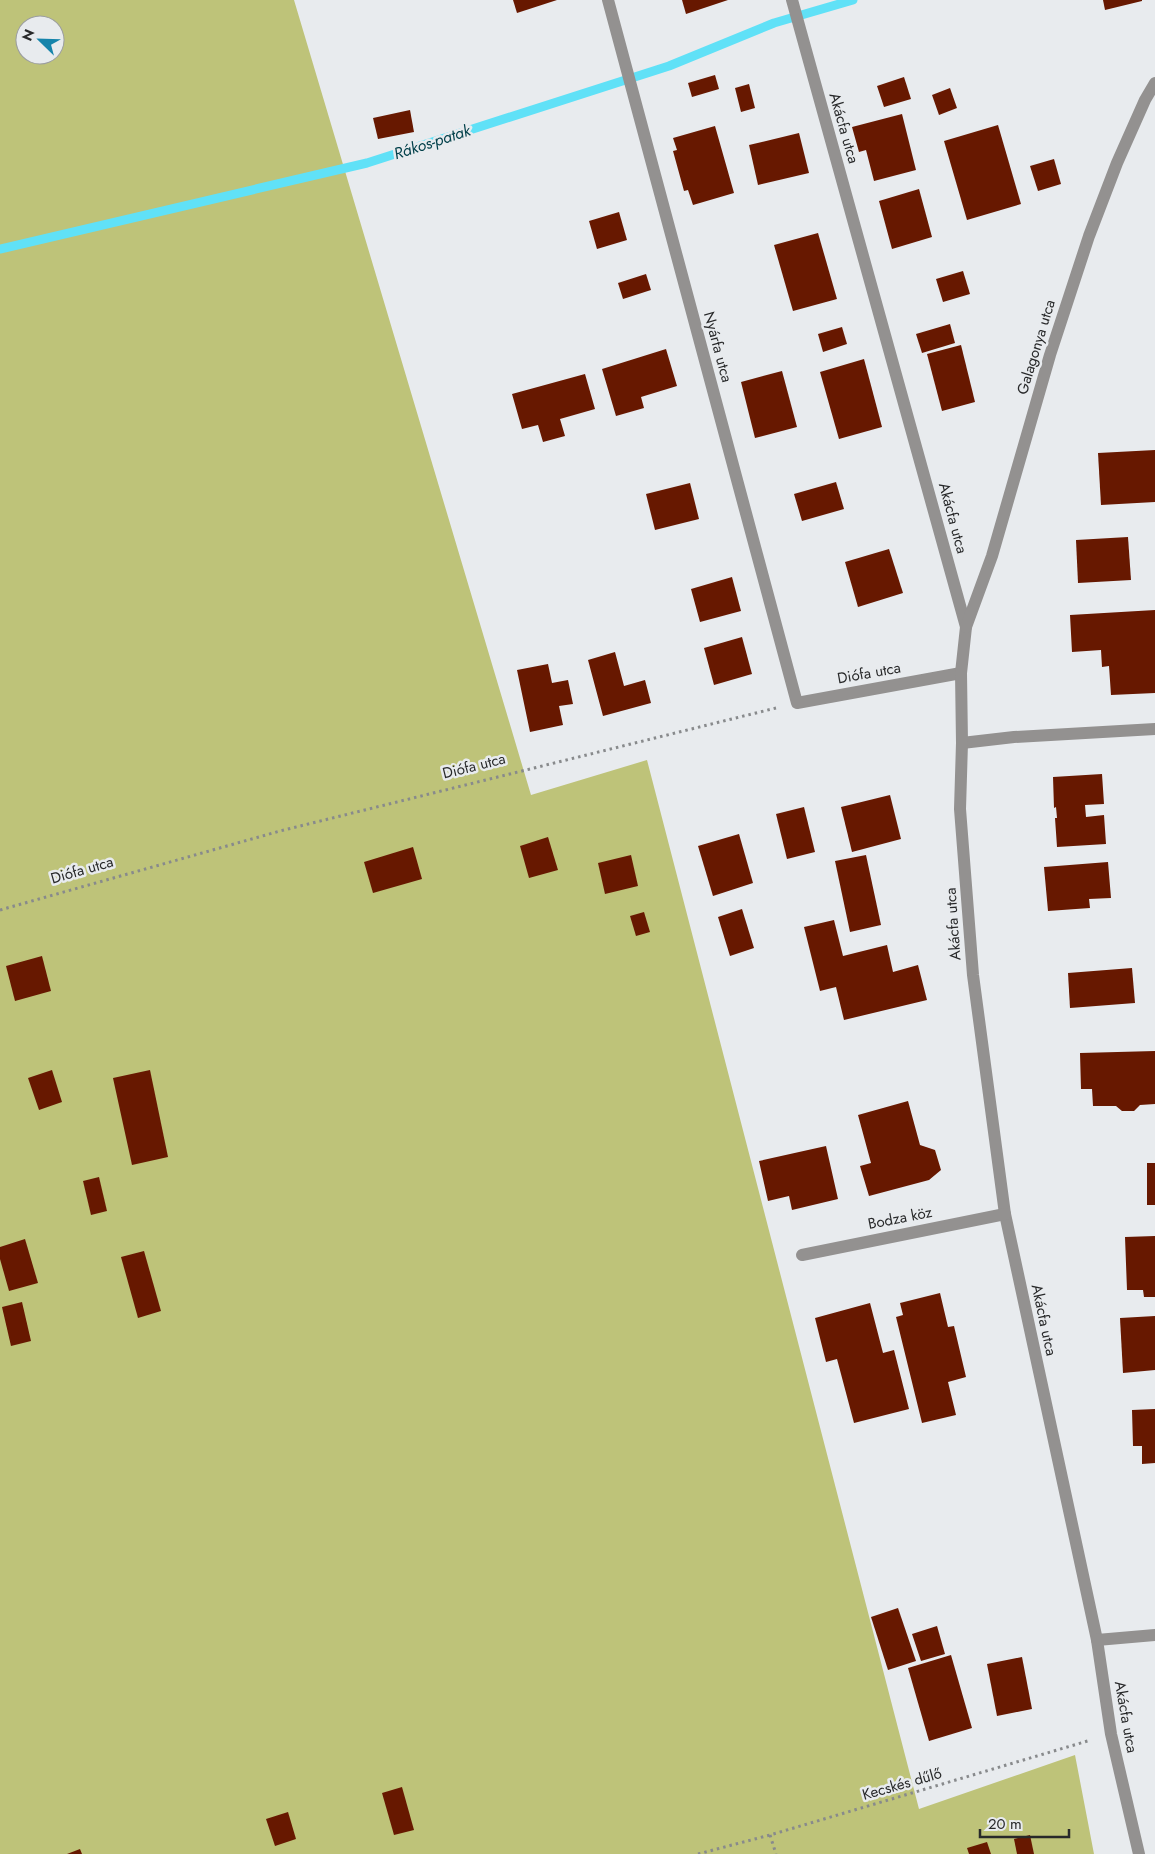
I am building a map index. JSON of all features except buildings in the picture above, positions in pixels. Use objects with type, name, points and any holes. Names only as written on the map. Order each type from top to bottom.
[{"type":"street","name":"Nyárfa utca","points":[[608,0],[797,703]]},
{"type":"street","name":"Akácfa utca","points":[[792,0],[966,627],[961,673],[962,743],[960,809],[973,975],[1004,1214],[1097,1640],[1111,1734],[1139,1854]]},
{"type":"street","name":"Galagonya utca","points":[[966,627],[992,556],[1050,355],[1089,236],[1117,163],[1155,82]]},
{"type":"street","name":"Diófa utca","points":[[797,703],[961,673]]},
{"type":"street","points":[[962,743],[1014,737],[1155,729]]},
{"type":"street","name":"Bodza köz","points":[[802,1255],[1004,1214]]},
{"type":"street","points":[[1097,1640],[1155,1635]]},
{"type":"path","name":"Diófa utca","points":[[0,910],[280,831],[797,703]]},
{"type":"path","name":"Kecskés dűlő","points":[[698,1854],[770,1835],[1111,1734]]},
{"type":"path","points":[[770,1835],[776,1854]]},
{"type":"green space","points":[[0,0],[294,0],[531,795],[647,760],[919,1809],[1075,1755],[1094,1854],[0,1854]]},
{"type":"waterway","name":"Rákos-patak","points":[[0,249],[367,163],[669,66],[774,23],[853,0]]}]
